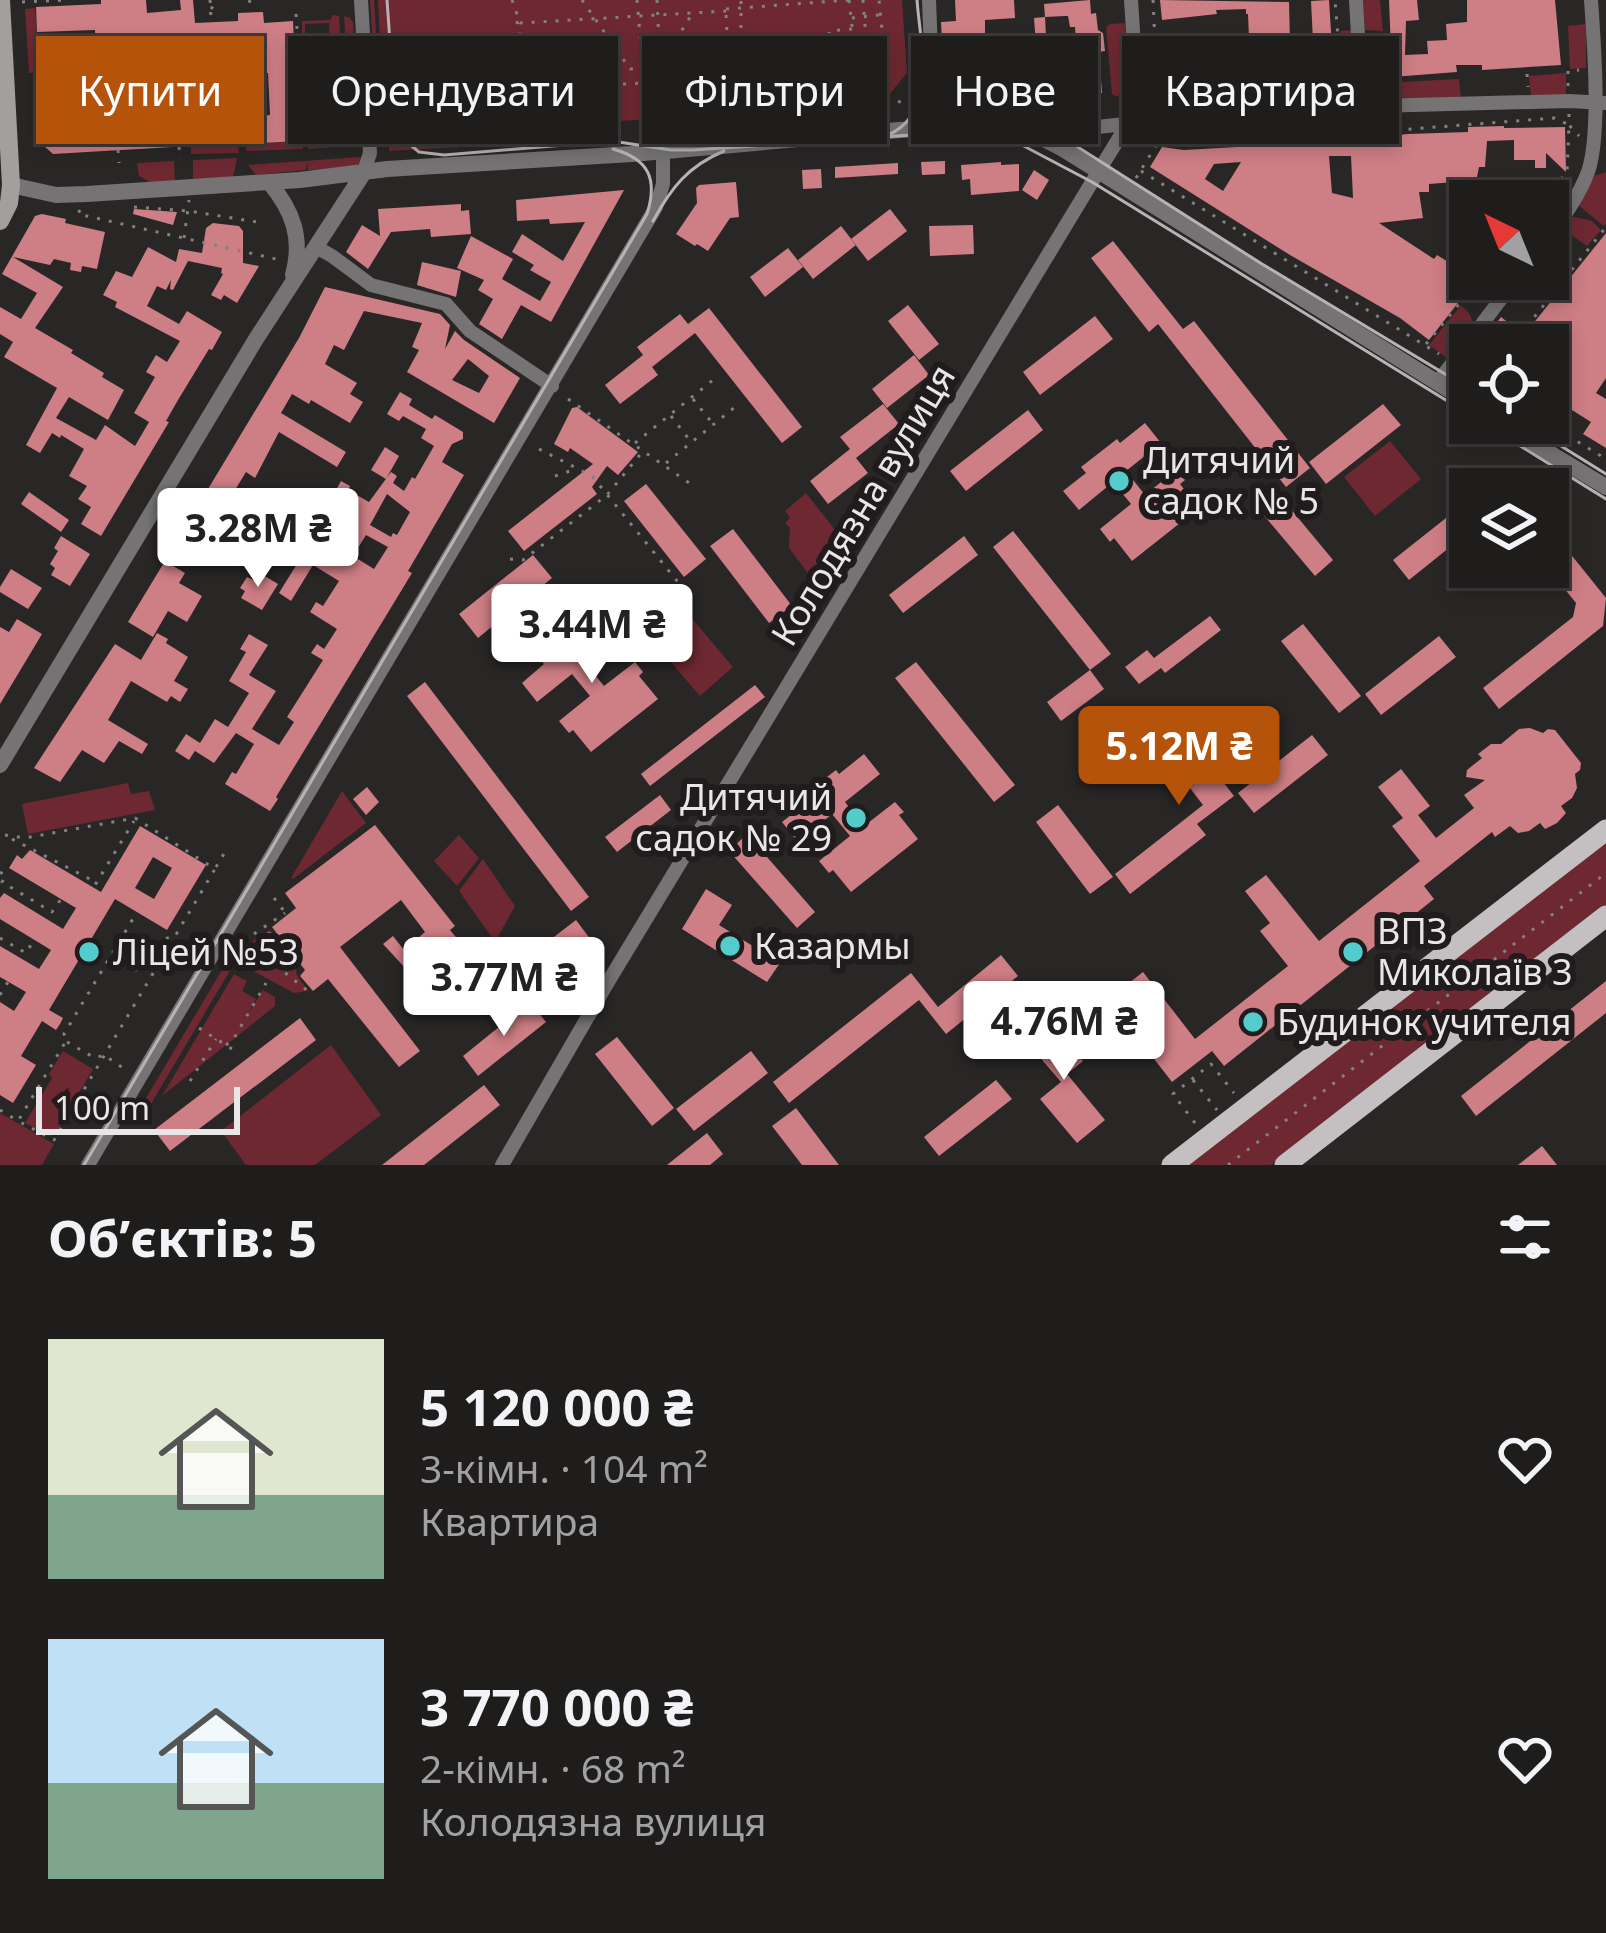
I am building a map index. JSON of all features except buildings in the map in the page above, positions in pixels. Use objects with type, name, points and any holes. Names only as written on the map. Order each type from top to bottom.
[{"type":"main road","points":[[0,221],[9,203],[1,0]]},
{"type":"main road","points":[[1172,1165],[1606,830]]},
{"type":"main road","points":[[1285,1165],[1606,916]]},
{"type":"street","points":[[0,764],[290,284],[363,173],[370,153],[361,0]]},
{"type":"street","points":[[929,0],[931,36]]},
{"type":"street","points":[[1131,0],[1133,36]]},
{"type":"street","points":[[1356,0],[1358,36]]},
{"type":"street","points":[[1569,205],[1587,176],[1600,103],[1591,0]]},
{"type":"street","points":[[1399,105],[1600,103]]},
{"type":"street","points":[[6,183],[56,195],[911,130]]},
{"type":"street","name":"Колодязна вулиця","points":[[502,1165],[1122,135]]},
{"type":"street","points":[[1055,144],[1449,389]]},
{"type":"street","points":[[88,1165],[656,207],[663,184],[663,151]]},
{"type":"street","points":[[269,182],[285,203],[296,230],[297,256],[290,284]]},
{"type":"street","points":[[316,247],[371,286],[446,304],[470,331],[551,386]]},
{"type":"street","points":[[1438,382],[1500,300]]},
{"type":"street","points":[[1534,444],[1606,488]]},
{"type":"path","points":[[22,2],[68,0]]},
{"type":"path","points":[[210,0],[211,19]]},
{"type":"path","points":[[210,10],[218,0]]},
{"type":"path","points":[[249,0],[253,9]]},
{"type":"path","points":[[512,0],[519,36],[531,47],[605,83],[642,82],[637,0]]},
{"type":"path","points":[[582,0],[631,69],[641,68]]},
{"type":"path","points":[[658,0],[660,36]]},
{"type":"path","points":[[726,0],[729,36]]},
{"type":"path","points":[[740,36],[741,0]]},
{"type":"path","points":[[516,15],[520,23],[849,0],[853,36]]},
{"type":"path","points":[[863,0],[866,36]]},
{"type":"path","points":[[879,0],[883,36]]},
{"type":"path","points":[[1154,0],[1156,36]]},
{"type":"path","points":[[1335,0],[1338,36]]},
{"type":"path","points":[[678,36],[692,13]]},
{"type":"path","points":[[296,14],[297,36]]},
{"type":"path","points":[[851,18],[880,15]]},
{"type":"path","points":[[830,36],[829,31],[852,29]]},
{"type":"path","points":[[898,101],[911,108]]},
{"type":"path","points":[[1463,300],[1425,346],[1141,171],[1157,145],[1555,118],[1568,125],[1567,172],[1560,180]]},
{"type":"path","points":[[306,144],[306,151]]},
{"type":"path","points":[[179,147],[180,160]]},
{"type":"path","points":[[118,150],[119,163]]},
{"type":"path","points":[[184,238],[189,198]]},
{"type":"path","points":[[118,207],[189,211],[257,223]]},
{"type":"path","points":[[77,214],[277,260]]},
{"type":"path","points":[[1530,324],[1606,227]]},
{"type":"path","points":[[634,445],[713,380]]},
{"type":"path","points":[[692,398],[713,425]]},
{"type":"path","points":[[568,399],[695,488]]},
{"type":"path","points":[[663,465],[735,407]]},
{"type":"path","points":[[670,415],[692,442]]},
{"type":"path","points":[[1569,436],[1606,459]]},
{"type":"path","points":[[539,448],[592,476],[686,592]]},
{"type":"path","points":[[510,559],[523,560],[608,495],[643,451]]},
{"type":"path","points":[[555,476],[577,468]]},
{"type":"path","points":[[5,835],[95,885],[135,818]]},
{"type":"path","points":[[5,835],[25,838],[135,818],[215,869]]},
{"type":"path","points":[[0,843],[5,835]]},
{"type":"path","points":[[0,1110],[54,1140],[225,852]]},
{"type":"path","points":[[0,872],[6,876],[2,882],[52,912],[61,899]]},
{"type":"path","points":[[1228,1165],[1606,873]]},
{"type":"path","points":[[254,934],[286,914],[274,898]]},
{"type":"path","points":[[104,1055],[95,1058],[66,1041],[64,1034],[137,913]]},
{"type":"path","points":[[261,961],[268,950],[270,925]]},
{"type":"path","points":[[113,955],[176,935]]},
{"type":"path","points":[[0,938],[26,953],[34,940]]},
{"type":"path","points":[[268,950],[275,955],[274,964]]},
{"type":"path","points":[[113,955],[138,971],[160,961]]},
{"type":"path","points":[[236,967],[261,961],[274,964]]},
{"type":"path","points":[[274,964],[308,991],[308,997]]},
{"type":"path","points":[[0,995],[8,982]]},
{"type":"path","points":[[199,1028],[229,1047],[266,983]]},
{"type":"path","points":[[60,1024],[67,1029]]},
{"type":"path","points":[[190,1081],[216,1039]]},
{"type":"path","points":[[18,1121],[66,1041]]},
{"type":"path","points":[[104,1055],[123,1068]]},
{"type":"path","points":[[1200,1129],[1173,1094],[1211,1064],[1238,1099]]},
{"type":"path","points":[[1192,1079],[1219,1114]]},
{"type":"shaded area","points":[[370,0],[374,0],[376,36],[372,36]]},
{"type":"shaded area","points":[[378,0],[902,0],[907,73],[887,97],[887,36],[642,36],[642,120],[620,121],[618,127],[618,36],[380,36]]},
{"type":"shaded area","points":[[1363,0],[1380,0],[1383,31],[1365,30]]},
{"type":"shaded area","points":[[35,8],[36,73],[29,73],[25,9]]},
{"type":"shaded area","points":[[332,15],[339,16],[340,36],[329,36],[329,23],[305,24],[302,33],[302,21],[331,20]]},
{"type":"shaded area","points":[[344,16],[353,22],[354,36],[345,36]]},
{"type":"shaded area","points":[[1125,23],[1122,96],[1112,94],[1106,27]]},
{"type":"shaded area","points":[[1586,24],[1586,68],[1570,69],[1568,26]]},
{"type":"shaded area","points":[[1566,73],[1566,95],[1531,96],[1529,76]]},
{"type":"shaded area","points":[[1459,79],[1461,100],[1399,100],[1400,82]]},
{"type":"shaded area","points":[[191,144],[238,144],[239,153],[191,154]]},
{"type":"shaded area","points":[[246,144],[303,144],[303,149],[246,151]]},
{"type":"shaded area","points":[[308,144],[347,144],[347,146],[308,149]]},
{"type":"shaded area","points":[[442,144],[513,144],[389,151],[389,147]]},
{"type":"shaded area","points":[[361,157],[354,168],[308,170],[307,162],[306,170],[256,175],[248,165]]},
{"type":"shaded area","points":[[237,158],[233,177],[193,180],[193,160]]},
{"type":"shaded area","points":[[174,161],[175,182],[150,182],[139,176],[137,163]]},
{"type":"shaded area","points":[[1606,172],[1604,226],[1578,205],[1594,176]]},
{"type":"shaded area","points":[[1569,218],[1592,221],[1601,230],[1587,246],[1569,234]]},
{"type":"shaded area","points":[[1461,305],[1470,314],[1473,324],[1449,324],[1447,358],[1429,345]]},
{"type":"shaded area","points":[[1390,441],[1421,479],[1375,516],[1344,477]]},
{"type":"shaded area","points":[[806,493],[851,550],[831,583],[817,585],[789,548],[790,528],[785,523],[790,518],[785,511]]},
{"type":"shaded area","points":[[673,596],[733,667],[700,696],[639,625]]},
{"type":"shaded area","points":[[128,783],[131,794],[149,791],[155,810],[28,834],[22,804]]},
{"type":"shaded area","points":[[342,791],[366,823],[291,878]]},
{"type":"shaded area","points":[[459,835],[479,858],[457,886],[434,861]]},
{"type":"shaded area","points":[[1606,841],[1606,905],[1271,1165],[1187,1165]]},
{"type":"shaded area","points":[[483,859],[515,906],[495,942],[459,891]]},
{"type":"shaded area","points":[[270,930],[295,963],[308,991],[294,993],[240,964],[255,938]]},
{"type":"shaded area","points":[[223,968],[231,969],[148,1109],[139,1110]]},
{"type":"shaded area","points":[[234,974],[247,981],[242,991],[256,999],[247,1016],[263,990],[275,997],[275,1006],[162,1096]]},
{"type":"shaded area","points":[[331,1045],[381,1115],[315,1165],[246,1165],[221,1131]]},
{"type":"shaded area","points":[[63,1051],[93,1069],[55,1134],[49,1136],[25,1123]]},
{"type":"shaded area","points":[[0,1113],[54,1144],[42,1165],[0,1165]]},
{"type":"tram line","points":[[387,0],[396,126],[419,152],[444,155],[612,141],[693,150],[926,134],[979,134],[1018,143],[1092,182],[1449,402]]},
{"type":"tram line","points":[[888,135],[904,125],[920,94],[923,56],[917,0]]},
{"type":"tram line","points":[[1073,144],[1449,376]]},
{"type":"tram line","points":[[84,1165],[647,214],[648,172],[635,158],[613,149]]},
{"type":"tram line","points":[[653,221],[682,179],[724,151]]},
{"type":"tram line","points":[[1517,444],[1606,499]]},
{"type":"tram line","points":[[1558,444],[1606,474]]},
{"type":"place","name":"Дитячий садок № 5","points":[[1119,481]]},
{"type":"place","name":"Дитячий садок № 29","points":[[856,818]]},
{"type":"place","name":"Казармы","points":[[730,946]]},
{"type":"place","name":"Ліцей №53","points":[[89,952]]},
{"type":"place","name":"ВПЗ Миколаїв 3","points":[[1353,952]]},
{"type":"place","name":"Будинок учителя","points":[[1253,1022]]}]
